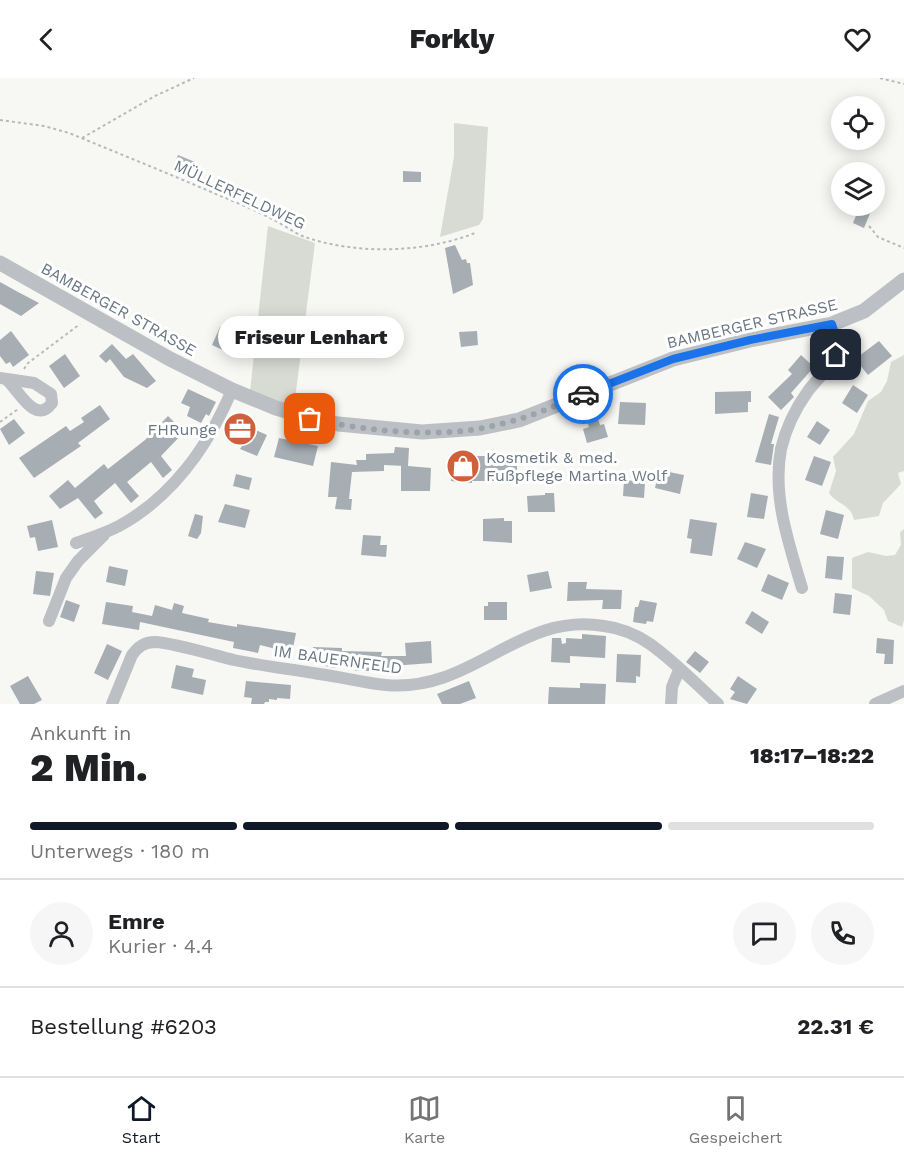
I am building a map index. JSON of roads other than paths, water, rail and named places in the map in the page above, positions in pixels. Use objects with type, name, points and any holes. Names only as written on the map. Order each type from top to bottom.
[{"type":"street","name":"BAMBERGER STRASSE","points":[[0,263],[170,359],[232,390],[276,408],[328,423],[390,431],[453,432],[519,420],[673,359],[750,340],[832,324],[864,311],[904,280]]},
{"type":"street","points":[[802,588],[782,513],[779,484],[782,449],[790,421],[798,406],[836,355],[838,343],[832,324]]},
{"type":"street","points":[[76,543],[118,526],[156,501],[181,476],[217,425],[232,390]]},
{"type":"street","points":[[49,621],[66,578],[78,561],[108,530]]},
{"type":"street","name":"IM BAUERNFELD","points":[[112,704],[132,655],[137,649],[149,643],[165,644],[243,662],[398,686],[417,685],[446,677],[487,659],[534,632],[562,624],[584,623],[609,626],[649,643],[718,704]]},
{"type":"street","points":[[671,704],[672,687],[679,670]]},
{"type":"street","points":[[875,704],[904,691]]},
{"type":"place","name":"Friseur Lenhart","points":[[310,419]]},
{"type":"place","name":"FHRunge","points":[[240,429]]},
{"type":"place","name":"Kosmetik & med. Fußpflege Martina Wolf","points":[[463,466]]}]
